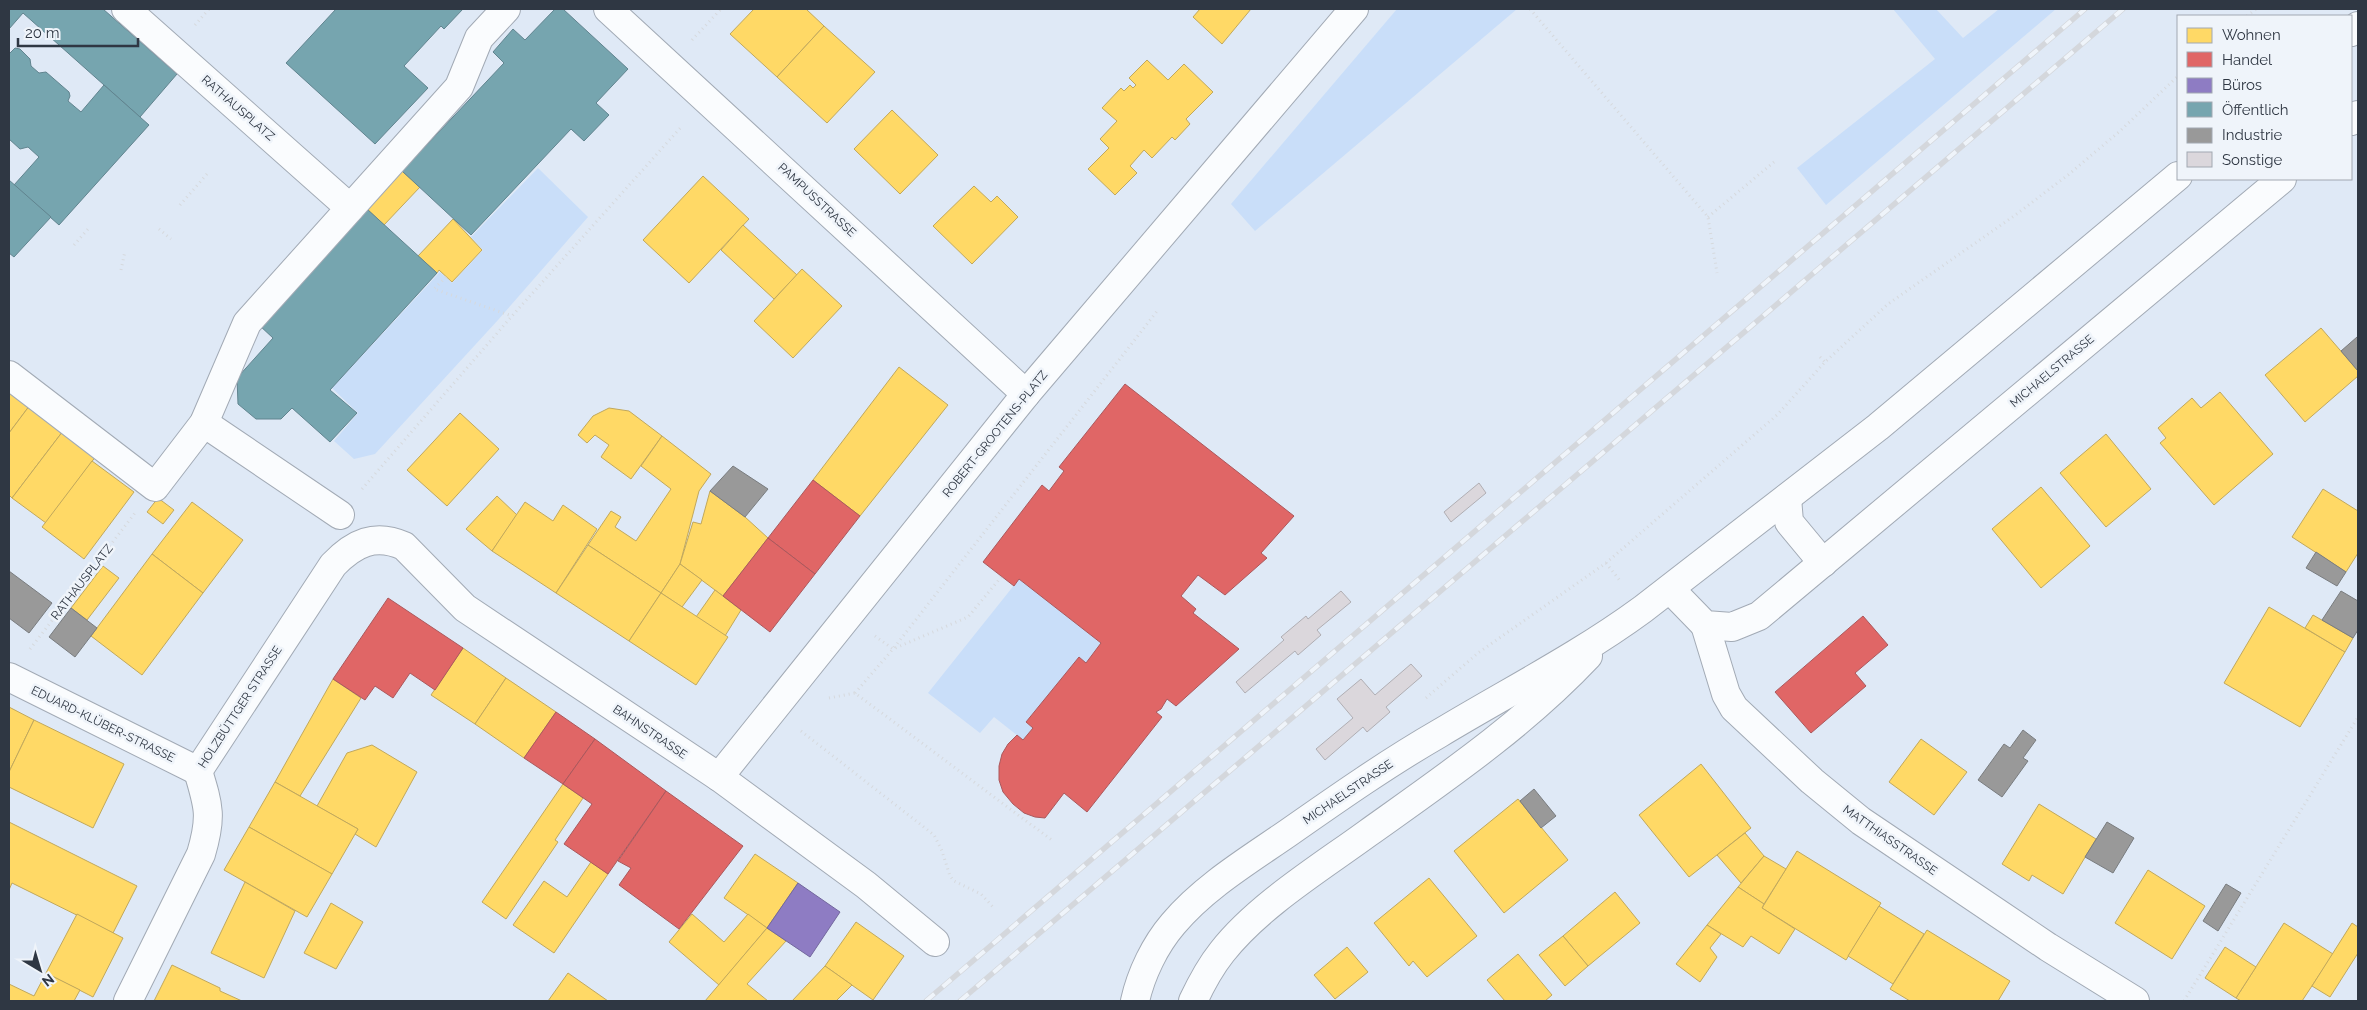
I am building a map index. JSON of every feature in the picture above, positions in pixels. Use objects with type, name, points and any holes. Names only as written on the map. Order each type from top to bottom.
[{"type":"street","name":"RATHAUSPLATZ","points":[[126,9],[350,208]]},
{"type":"street","points":[[9,375],[155,487],[204,423],[247,324],[459,87],[480,38],[506,9]]},
{"type":"street","name":"PAMPUSSTRASSE","points":[[608,9],[707,98],[1026,394]]},
{"type":"street","name":"ROBERT-GROOTENS-PLATZ","points":[[719,777],[1026,394],[1354,9]]},
{"type":"street","name":"MICHAELSTRASSE","points":[[1135,1001],[1138,989],[1158,946],[1173,924],[1234,870],[1348,791],[1438,734],[1610,634],[1878,427],[2177,177]]},
{"type":"street","name":"MICHAELSTRASSE","points":[[1705,624],[1732,627],[1759,616],[2281,180]]},
{"type":"street","points":[[204,423],[340,515]]},
{"type":"street","points":[[1787,498],[1789,522],[1823,563]]},
{"type":"street","name":"BAHNSTRASSE","points":[[362,543],[391,540],[404,546],[466,608],[719,777],[866,885],[935,942]]},
{"type":"street","name":"HOLZBÜTTGER STRASSE","points":[[128,1001],[201,854],[209,828],[207,801],[198,771],[334,565],[348,550],[362,543]]},
{"type":"street","points":[[1670,589],[1705,624]]},
{"type":"street","name":"MATTHIASSTRASSE","points":[[1705,624],[1726,694],[1734,708],[1812,781],[1835,801],[1894,844],[2048,947],[2135,1001]]},
{"type":"street","name":"MICHAELSTRASSE","points":[[1193,1001],[1211,967],[1241,930],[1316,871],[1502,736],[1558,689],[1610,634]]},
{"type":"street","name":"EDUARD-KLÜBER-STRASSE","points":[[9,677],[198,771]]},
{"type":"path","points":[[670,65],[721,9]]},
{"type":"path","points":[[1530,9],[1708,218],[1717,274]]},
{"type":"path","points":[[1606,563],[1777,415],[1825,362],[1888,304],[2014,216],[2068,175],[2120,132],[2177,77]]},
{"type":"path","points":[[340,515],[512,316],[707,98]]},
{"type":"path","points":[[1708,218],[1774,162]]},
{"type":"path","points":[[180,205],[207,174]]},
{"type":"path","points":[[74,245],[88,229]]},
{"type":"path","points":[[159,229],[171,239]]},
{"type":"path","points":[[121,270],[125,251]]},
{"type":"path","points":[[446,277],[434,289],[512,316]]},
{"type":"path","points":[[828,698],[856,693],[893,649],[1158,310]]},
{"type":"path","points":[[1820,357],[1825,362]]},
{"type":"path","name":"RATHAUSPLATZ","points":[[25,654],[155,487]]},
{"type":"path","points":[[893,649],[968,617],[1002,576]]},
{"type":"path","points":[[849,616],[893,649]]},
{"type":"path","points":[[856,693],[1053,841]]},
{"type":"path","points":[[773,710],[934,835],[942,851],[950,876],[954,881],[981,894],[993,907]]},
{"type":"path","points":[[2184,1001],[2358,717]]},
{"type":"shaded area","points":[[1397,9],[1517,9],[1255,231],[1231,204]]},
{"type":"shaded area","points":[[1893,9],[1936,9],[1963,38],[1999,9],[2056,9],[1826,205],[1797,168],[1935,59]]},
{"type":"shaded area","points":[[538,168],[588,217],[498,320],[375,454],[354,459],[334,441],[358,413],[332,388],[440,272],[452,283],[483,250],[471,237]]},
{"type":"shaded area","points":[[1019,579],[1101,643],[1086,663],[1079,658],[1026,722],[1033,728],[1023,740],[994,717],[980,733],[928,693]]},
{"type":"building: Wohnen","points":[[754,9],[806,9],[824,26],[777,77],[730,34]]},
{"type":"building: Wohnen","points":[[1200,9],[1251,9],[1222,44],[1193,17]]},
{"type":"building: Wohnen","points":[[824,26],[875,72],[827,123],[777,77]]},
{"type":"building: Wohnen","points":[[1147,60],[1168,80],[1184,64],[1213,92],[1186,119],[1190,124],[1175,140],[1172,137],[1152,158],[1144,150],[1130,166],[1137,173],[1115,195],[1088,169],[1109,148],[1100,139],[1117,121],[1102,108],[1121,88],[1124,91],[1130,85],[1133,88],[1136,85],[1129,78]]},
{"type":"building: Wohnen","points":[[892,110],[938,155],[900,194],[854,149]]},
{"type":"building: Wohnen","points":[[402,171],[420,187],[384,225],[367,209]]},
{"type":"building: Wohnen","points":[[703,176],[749,219],[689,283],[643,240]]},
{"type":"building: Wohnen","points":[[974,186],[991,202],[997,196],[1018,217],[972,264],[933,226]]},
{"type":"building: Wohnen","points":[[453,219],[482,250],[452,282],[439,270],[437,273],[418,256]]},
{"type":"building: Wohnen","points":[[743,225],[797,275],[774,299],[721,250]]},
{"type":"building: Wohnen","points":[[802,269],[842,306],[793,358],[754,321]]},
{"type":"building: Wohnen","points":[[2321,328],[2358,371],[2358,376],[2305,422],[2265,375]]},
{"type":"building: Wohnen","points":[[899,367],[948,405],[860,516],[813,480]]},
{"type":"building: Wohnen","points":[[9,390],[30,405],[9,433]]},
{"type":"building: Wohnen","points":[[2220,392],[2273,454],[2214,505],[2160,443],[2166,438],[2158,428],[2192,398],[2201,408]]},
{"type":"building: Wohnen","points":[[30,405],[63,431],[12,498],[9,495],[9,433]]},
{"type":"building: Wohnen","points":[[609,408],[629,411],[662,436],[631,479],[601,457],[609,445],[595,435],[587,443],[578,435],[593,416]]},
{"type":"building: Wohnen","points":[[460,413],[499,449],[447,506],[407,470]]},
{"type":"building: Wohnen","points":[[63,431],[96,456],[46,523],[12,498]]},
{"type":"building: Wohnen","points":[[2106,434],[2151,489],[2106,527],[2060,473]]},
{"type":"building: Wohnen","points":[[662,436],[711,474],[699,491],[680,564],[661,593],[588,545],[611,511],[621,517],[615,527],[636,541],[671,489],[641,466]]},
{"type":"building: Wohnen","points":[[92,461],[134,492],[84,559],[42,527]]},
{"type":"building: Wohnen","points":[[2041,487],[2090,546],[2041,588],[1992,529]]},
{"type":"building: Wohnen","points":[[2323,489],[2358,511],[2358,553],[2346,572],[2292,537]]},
{"type":"building: Wohnen","points":[[710,491],[745,517],[768,538],[723,596],[680,564],[693,522],[701,524]]},
{"type":"building: Wohnen","points":[[497,496],[517,515],[492,551],[466,529]]},
{"type":"building: Wohnen","points":[[158,498],[174,510],[163,524],[147,512]]},
{"type":"building: Wohnen","points":[[192,502],[243,540],[203,593],[152,554]]},
{"type":"building: Wohnen","points":[[525,502],[553,521],[563,505],[597,529],[556,593],[492,551]]},
{"type":"building: Wohnen","points":[[588,545],[661,593],[629,641],[556,593]]},
{"type":"building: Wohnen","points":[[152,554],[203,593],[142,675],[91,636]]},
{"type":"building: Wohnen","points":[[680,564],[702,580],[682,607],[661,593]]},
{"type":"building: Wohnen","points":[[103,566],[119,578],[87,620],[71,608]]},
{"type":"building: Wohnen","points":[[715,590],[741,610],[725,636],[696,617]]},
{"type":"building: Wohnen","points":[[661,593],[728,637],[696,685],[629,641]]},
{"type":"building: Wohnen","points":[[2269,607],[2345,652],[2300,727],[2224,683]]},
{"type":"building: Wohnen","points":[[2313,615],[2353,638],[2345,652],[2305,628]]},
{"type":"building: Wohnen","points":[[463,648],[506,678],[475,724],[431,695]]},
{"type":"building: Wohnen","points":[[506,678],[556,712],[524,758],[475,724]]},
{"type":"building: Wohnen","points":[[333,679],[361,698],[300,796],[275,782]]},
{"type":"building: Wohnen","points":[[9,707],[34,720],[9,772]]},
{"type":"building: Wohnen","points":[[34,720],[124,764],[93,828],[9,787],[9,772]]},
{"type":"building: Wohnen","points":[[1921,739],[1967,772],[1934,815],[1889,782]]},
{"type":"building: Wohnen","points":[[372,745],[417,772],[376,847],[355,834],[358,829],[317,806],[347,753]]},
{"type":"building: Wohnen","points":[[1701,764],[1751,828],[1689,877],[1639,815]]},
{"type":"building: Wohnen","points":[[275,782],[358,829],[332,874],[249,827]]},
{"type":"building: Wohnen","points":[[563,784],[583,798],[555,840],[558,842],[506,919],[482,902]]},
{"type":"building: Wohnen","points":[[1518,799],[1568,860],[1504,913],[1454,851]]},
{"type":"building: Wohnen","points":[[2039,804],[2096,839],[2063,894],[2032,875],[2029,881],[2002,864]]},
{"type":"building: Wohnen","points":[[9,822],[137,886],[113,933],[12,883],[9,890]]},
{"type":"building: Wohnen","points":[[249,827],[332,874],[307,917],[224,870]]},
{"type":"building: Wohnen","points":[[1745,833],[1764,856],[1741,883],[1717,855]]},
{"type":"building: Wohnen","points":[[1797,851],[1881,903],[1846,960],[1762,908]]},
{"type":"building: Wohnen","points":[[755,854],[798,883],[767,928],[724,898]]},
{"type":"building: Wohnen","points":[[1764,856],[1786,869],[1764,904],[1738,887]]},
{"type":"building: Wohnen","points":[[591,862],[608,874],[554,953],[513,925],[544,881],[567,897]]},
{"type":"building: Wohnen","points":[[2148,870],[2205,906],[2172,959],[2115,923]]},
{"type":"building: Wohnen","points":[[1429,878],[1477,936],[1427,977],[1413,961],[1409,966],[1374,923]]},
{"type":"building: Wohnen","points":[[245,882],[295,911],[264,978],[211,953]]},
{"type":"building: Wohnen","points":[[1738,887],[1764,904],[1762,908],[1795,929],[1779,954],[1751,936],[1743,947],[1707,925]]},
{"type":"building: Wohnen","points":[[1615,892],[1640,923],[1588,966],[1563,936]]},
{"type":"building: Wohnen","points":[[331,903],[363,922],[336,969],[304,953]]},
{"type":"building: Wohnen","points":[[1879,906],[1924,934],[1893,984],[1848,956]]},
{"type":"building: Wohnen","points":[[77,914],[123,938],[93,997],[46,973]]},
{"type":"building: Wohnen","points":[[692,914],[724,942],[748,914],[767,928],[719,985],[669,942]]},
{"type":"building: Wohnen","points":[[856,922],[904,956],[873,1000],[825,966]]},
{"type":"building: Wohnen","points":[[2284,923],[2333,954],[2302,1001],[2241,1001],[2236,998]]},
{"type":"building: Wohnen","points":[[2352,923],[2358,927],[2358,953],[2330,997],[2312,986]]},
{"type":"building: Wohnen","points":[[1707,925],[1721,934],[1710,948],[1717,957],[1700,982],[1676,964]]},
{"type":"building: Wohnen","points":[[767,928],[786,941],[747,984],[768,1001],[705,1001]]},
{"type":"building: Wohnen","points":[[1927,930],[2010,981],[1998,1001],[1910,1001],[1890,989]]},
{"type":"building: Wohnen","points":[[1563,936],[1588,966],[1565,986],[1539,955]]},
{"type":"building: Wohnen","points":[[1347,947],[1368,972],[1335,999],[1314,975]]},
{"type":"building: Wohnen","points":[[2225,947],[2256,967],[2236,998],[2205,978]]},
{"type":"building: Wohnen","points":[[1518,954],[1552,995],[1545,1001],[1505,1001],[1487,980]]},
{"type":"building: Wohnen","points":[[172,965],[220,988],[220,991],[242,1001],[154,1001]]},
{"type":"building: Wohnen","points":[[825,966],[852,985],[836,1001],[792,1001]]},
{"type":"building: Wohnen","points":[[46,973],[80,990],[74,1001],[9,1001],[9,984],[34,996]]},
{"type":"building: Wohnen","points":[[568,973],[608,1001],[548,1001]]},
{"type":"building: Handel","points":[[1125,384],[1294,516],[1261,553],[1267,558],[1225,595],[1198,575],[1181,596],[1196,609],[1193,613],[1239,649],[1176,706],[1167,699],[1161,709],[1156,712],[1162,717],[1087,812],[1064,793],[1045,818],[1035,817],[1024,813],[1003,792],[999,780],[999,766],[1002,754],[1017,735],[1023,740],[1033,728],[1026,722],[1079,657],[1086,663],[1101,643],[1019,579],[1014,586],[983,562],[1042,485],[1049,491],[1064,471],[1059,467]]},
{"type":"building: Handel","points":[[813,480],[860,516],[815,574],[768,538]]},
{"type":"building: Handel","points":[[768,538],[815,574],[770,632],[723,596]]},
{"type":"building: Handel","points":[[388,598],[463,648],[435,690],[410,673],[393,698],[375,686],[365,700],[333,679]]},
{"type":"building: Handel","points":[[1863,616],[1888,645],[1855,673],[1866,686],[1811,733],[1775,692]]},
{"type":"building: Handel","points":[[556,712],[595,739],[563,784],[524,758]]},
{"type":"building: Handel","points":[[595,739],[666,791],[608,874],[564,844],[592,804],[563,784]]},
{"type":"building: Handel","points":[[666,791],[743,846],[679,929],[619,885],[631,868],[618,861]]},
{"type":"building: Büros","points":[[798,883],[840,912],[810,957],[767,928]]},
{"type":"building: Öffentlich","points":[[9,9],[103,9],[177,74],[140,117],[23,13],[9,29]]},
{"type":"building: Öffentlich","points":[[336,9],[463,9],[444,29],[441,26],[404,66],[428,88],[375,144],[286,63]]},
{"type":"building: Öffentlich","points":[[555,9],[563,9],[628,69],[596,103],[609,115],[584,141],[571,129],[471,235],[402,171],[504,63],[493,52],[513,29],[525,40]]},
{"type":"building: Öffentlich","points":[[15,48],[20,49],[30,59],[31,66],[39,73],[46,72],[69,92],[68,101],[81,112],[104,85],[149,125],[59,225],[14,185],[39,157],[28,147],[20,149],[9,139],[9,54]]},
{"type":"building: Öffentlich","points":[[9,180],[51,217],[14,257],[9,253]]},
{"type":"building: Öffentlich","points":[[367,209],[437,273],[330,390],[357,413],[330,442],[292,408],[281,419],[256,419],[238,404],[237,378],[273,338],[259,325]]},
{"type":"building: Industrie","points":[[2357,337],[2358,339],[2358,371],[2341,351]]},
{"type":"building: Industrie","points":[[733,466],[768,489],[745,517],[710,491]]},
{"type":"building: Industrie","points":[[2316,552],[2346,572],[2337,586],[2306,568]]},
{"type":"building: Industrie","points":[[9,571],[52,603],[29,633],[9,618]]},
{"type":"building: Industrie","points":[[2341,591],[2358,601],[2358,630],[2353,638],[2322,620]]},
{"type":"building: Industrie","points":[[71,608],[97,628],[75,657],[49,637]]},
{"type":"building: Industrie","points":[[2023,730],[2036,740],[2023,758],[2028,761],[2002,797],[1978,780],[2004,744],[2010,748]]},
{"type":"building: Industrie","points":[[1534,789],[1556,816],[1541,828],[1520,801]]},
{"type":"building: Industrie","points":[[2107,822],[2134,838],[2113,873],[2085,857]]},
{"type":"building: Industrie","points":[[2226,884],[2241,893],[2218,931],[2203,921]]},
{"type":"building: Sonstige","points":[[1479,483],[1486,493],[1451,522],[1444,512]]},
{"type":"building: Sonstige","points":[[1341,591],[1351,602],[1317,630],[1321,635],[1298,655],[1295,651],[1245,693],[1236,682],[1284,640],[1281,637],[1306,616],[1308,619]]},
{"type":"building: Sonstige","points":[[1411,664],[1422,676],[1386,707],[1390,712],[1367,732],[1363,727],[1325,760],[1316,749],[1353,718],[1337,699],[1361,679],[1375,695]]},
{"type":"railway","points":[[926,1001],[2085,9]]},
{"type":"railway","points":[[960,1001],[2123,9]]}]
